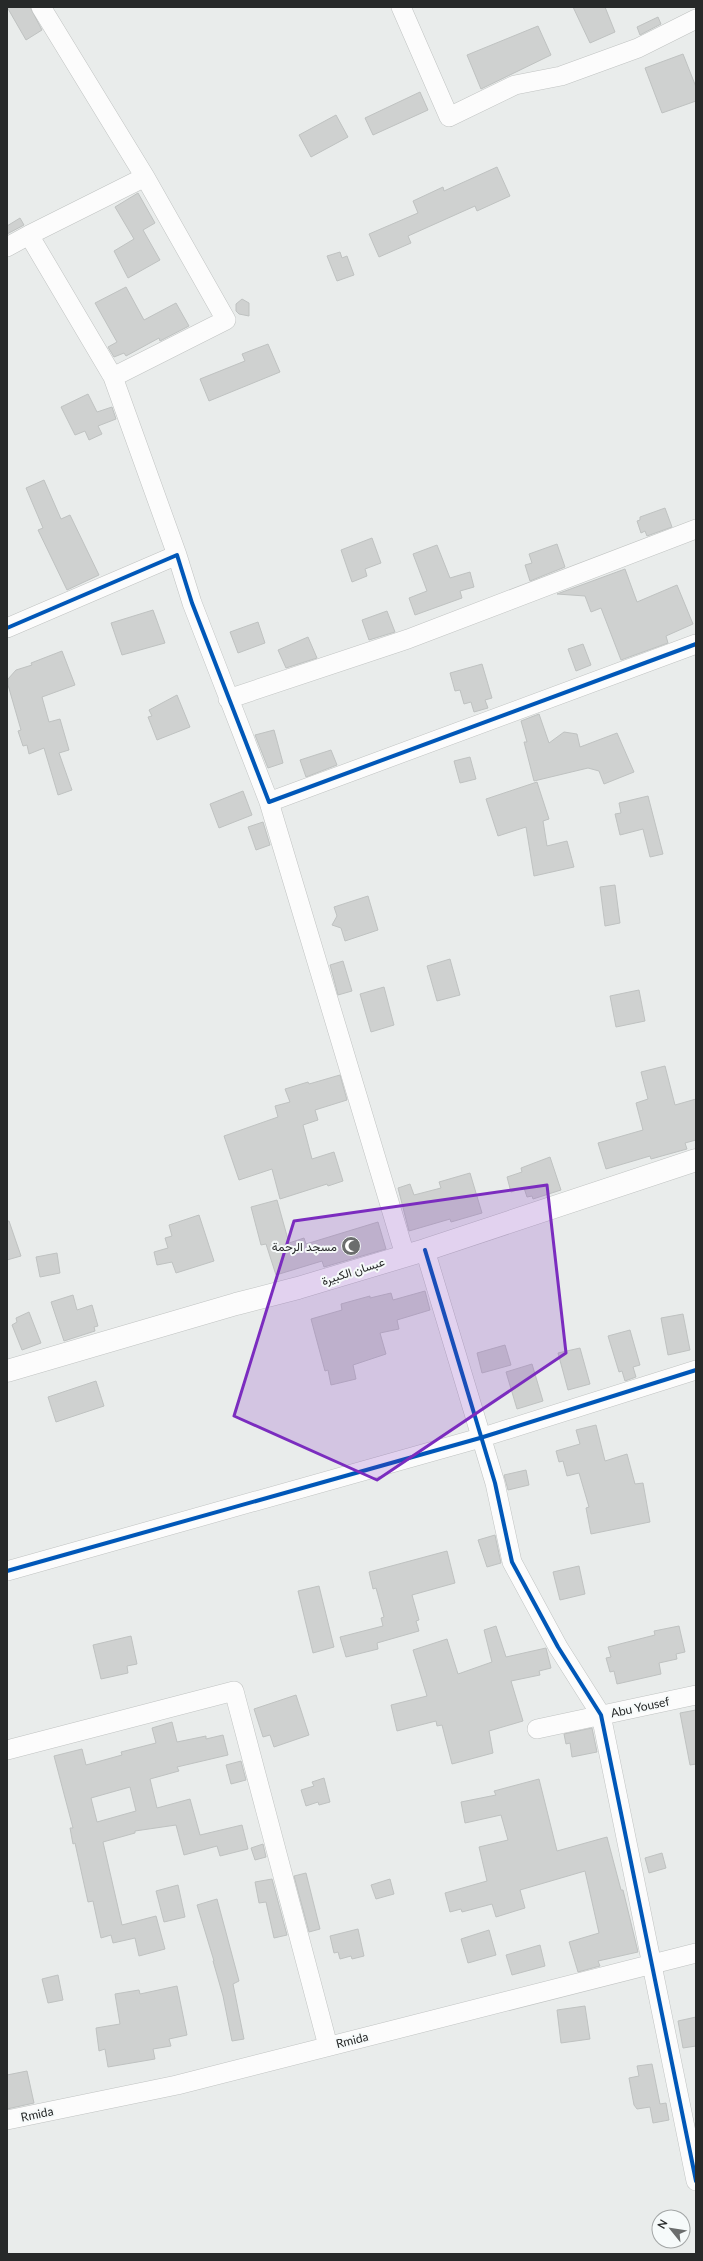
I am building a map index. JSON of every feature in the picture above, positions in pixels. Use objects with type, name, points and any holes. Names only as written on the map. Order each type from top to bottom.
[{"type":"main road","name":"عبسان الكبيرة","points":[[7,1371],[236,1304],[298,1288],[415,1252],[696,1160]]},
{"type":"street","points":[[41,7],[145,177],[226,320],[112,377]]},
{"type":"street","points":[[401,7],[449,117],[515,85],[561,76],[638,48],[696,19]]},
{"type":"street","points":[[7,246],[145,177]]},
{"type":"street","points":[[29,235],[112,377],[177,555],[192,603],[269,802],[415,1252],[495,1483],[512,1562],[558,1647],[601,1715],[696,2181]]},
{"type":"street","points":[[228,699],[408,639],[696,529]]},
{"type":"street","points":[[7,628],[177,555]]},
{"type":"street","points":[[269,802],[696,644]]},
{"type":"street","points":[[7,1571],[480,1438],[696,1370]]},
{"type":"street","points":[[7,1750],[234,1690],[328,2046]]},
{"type":"street","name":"Abu Yousef","points":[[537,1730],[696,1695]]},
{"type":"street","name":"Rmida","points":[[7,2120],[177,2085],[696,1953]]},
{"type":"highlighted area","points":[[547,1185],[566,1353],[377,1480],[234,1416],[294,1221]]},
{"type":"building","points":[[7,7],[30,7],[42,30],[26,40]]},
{"type":"building","points":[[573,7],[605,7],[615,32],[590,43]]},
{"type":"building","points":[[658,17],[661,24],[640,35],[637,27]]},
{"type":"building","points":[[538,26],[551,55],[481,89],[467,55]]},
{"type":"building","points":[[683,54],[696,87],[696,101],[662,113],[645,68]]},
{"type":"building","points":[[420,92],[428,110],[373,135],[365,118]]},
{"type":"building","points":[[336,115],[348,137],[311,157],[299,135]]},
{"type":"building","points":[[497,167],[510,196],[477,211],[475,206],[408,236],[411,243],[379,257],[369,234],[418,213],[413,201],[443,187],[444,191]]},
{"type":"building","points":[[138,193],[155,223],[143,230],[160,260],[128,278],[114,251],[134,239],[115,207]]},
{"type":"building","points":[[20,218],[24,225],[7,234],[7,226]]},
{"type":"building","points":[[340,252],[342,258],[347,256],[354,275],[337,281],[327,256]]},
{"type":"building","points":[[126,287],[144,320],[176,303],[189,326],[160,341],[159,338],[126,356],[124,353],[114,357],[108,347],[117,342],[95,303]]},
{"type":"building","points":[[242,299],[249,303],[249,316],[239,314],[236,311],[236,304]]},
{"type":"building","points":[[268,344],[280,372],[209,401],[200,379],[245,361],[242,354]]},
{"type":"building","points":[[88,394],[97,412],[112,407],[116,419],[98,426],[102,434],[89,440],[85,431],[75,435],[61,407]]},
{"type":"building","points":[[44,480],[61,519],[70,515],[99,575],[67,590],[38,530],[43,528],[26,488]]},
{"type":"building","points":[[665,508],[672,527],[647,536],[645,531],[641,533],[637,521],[640,520],[640,517]]},
{"type":"building","points":[[372,538],[381,563],[365,569],[367,576],[352,582],[341,550]]},
{"type":"building","points":[[557,544],[565,567],[530,581],[525,565],[532,563],[529,554]]},
{"type":"building","points":[[437,545],[450,578],[470,572],[474,587],[460,591],[462,598],[415,615],[409,598],[427,591],[413,554]]},
{"type":"building","points":[[625,569],[637,602],[677,585],[693,624],[666,636],[668,643],[621,660],[601,608],[591,612],[585,596],[557,594]]},
{"type":"building","points":[[153,610],[165,643],[122,655],[111,623]]},
{"type":"building","points":[[387,611],[395,632],[369,640],[362,620]]},
{"type":"building","points":[[258,622],[265,643],[238,653],[230,632]]},
{"type":"building","points":[[308,637],[317,658],[286,668],[278,650]]},
{"type":"building","points":[[583,644],[591,665],[576,671],[568,649]]},
{"type":"building","points":[[62,651],[75,685],[42,697],[49,722],[60,719],[69,750],[59,753],[72,790],[58,795],[44,748],[29,754],[27,745],[23,746],[18,731],[21,730],[8,685],[8,679],[16,670],[32,665],[31,663]]},
{"type":"building","points":[[482,664],[492,698],[485,700],[488,708],[474,712],[471,702],[464,704],[460,690],[455,691],[450,673]]},
{"type":"building","points":[[177,695],[190,727],[157,740],[148,717],[152,716],[149,710]]},
{"type":"building","points":[[539,714],[549,743],[564,732],[577,734],[580,747],[617,733],[634,772],[604,784],[599,771],[588,768],[534,781],[524,742],[527,742],[521,721]]},
{"type":"building","points":[[274,730],[283,763],[268,768],[255,735]]},
{"type":"building","points":[[331,750],[337,765],[306,777],[300,760]]},
{"type":"building","points":[[470,757],[476,779],[460,783],[454,761]]},
{"type":"building","points":[[537,782],[549,819],[543,821],[547,846],[567,841],[574,867],[534,876],[526,827],[498,836],[486,799]]},
{"type":"building","points":[[243,791],[252,815],[219,828],[210,804]]},
{"type":"building","points":[[648,796],[663,854],[650,857],[643,829],[620,835],[615,814],[621,813],[619,803]]},
{"type":"building","points":[[263,822],[270,845],[256,850],[248,827]]},
{"type":"building","points":[[615,885],[620,923],[605,926],[600,887]]},
{"type":"building","points":[[368,896],[378,930],[345,941],[341,928],[332,925],[337,916],[334,907]]},
{"type":"building","points":[[450,959],[460,995],[437,1001],[427,966]]},
{"type":"building","points":[[343,961],[352,991],[338,995],[330,965]]},
{"type":"building","points":[[384,987],[394,1025],[371,1032],[360,994]]},
{"type":"building","points":[[639,990],[645,1021],[616,1027],[610,996]]},
{"type":"building","points":[[665,1066],[675,1105],[696,1099],[696,1140],[685,1143],[687,1149],[651,1159],[650,1156],[606,1169],[598,1143],[643,1130],[636,1103],[648,1099],[641,1072]]},
{"type":"building","points":[[340,1075],[347,1100],[315,1110],[318,1120],[303,1125],[312,1159],[334,1152],[343,1181],[328,1186],[327,1184],[280,1199],[272,1169],[239,1180],[224,1136],[278,1117],[275,1106],[290,1102],[285,1089]]},
{"type":"building","points":[[550,1157],[561,1190],[533,1199],[532,1196],[527,1197],[524,1188],[511,1192],[507,1177],[522,1172],[521,1168]]},
{"type":"building","points":[[470,1173],[482,1213],[451,1222],[450,1219],[409,1231],[398,1188],[410,1184],[414,1195],[441,1188],[439,1182]]},
{"type":"building","points":[[277,1200],[289,1243],[304,1238],[306,1244],[378,1222],[386,1249],[324,1267],[322,1261],[276,1275],[266,1244],[261,1245],[251,1207]]},
{"type":"building","points":[[199,1215],[214,1261],[176,1273],[172,1262],[157,1265],[154,1252],[168,1248],[165,1238],[172,1236],[169,1225]]},
{"type":"building","points":[[7,1221],[9,1221],[21,1256],[7,1260]]},
{"type":"building","points":[[57,1253],[60,1273],[40,1277],[36,1257]]},
{"type":"building","points":[[425,1291],[430,1310],[397,1320],[399,1329],[380,1333],[386,1354],[353,1365],[356,1379],[331,1385],[328,1370],[325,1371],[311,1319],[342,1310],[341,1304],[370,1296],[370,1298],[391,1293],[393,1300]]},
{"type":"building","points":[[73,1295],[77,1310],[92,1305],[98,1326],[94,1327],[95,1331],[64,1341],[51,1302]]},
{"type":"building","points":[[29,1312],[41,1343],[22,1350],[12,1325],[17,1322],[16,1318]]},
{"type":"building","points":[[683,1314],[690,1350],[668,1355],[661,1318]]},
{"type":"building","points":[[630,1330],[640,1365],[633,1367],[636,1377],[625,1381],[622,1371],[619,1372],[608,1336]]},
{"type":"building","points":[[505,1345],[511,1365],[482,1373],[477,1353]]},
{"type":"building","points":[[580,1348],[590,1384],[568,1390],[558,1353]]},
{"type":"building","points":[[532,1364],[543,1401],[517,1409],[506,1372]]},
{"type":"building","points":[[96,1381],[104,1406],[56,1422],[48,1397]]},
{"type":"building","points":[[596,1425],[605,1461],[627,1454],[635,1484],[643,1483],[650,1522],[591,1534],[586,1508],[589,1507],[579,1473],[567,1476],[563,1461],[559,1462],[556,1451],[580,1444],[576,1430]]},
{"type":"building","points":[[526,1470],[529,1485],[508,1490],[504,1475]]},
{"type":"building","points":[[495,1535],[501,1563],[487,1567],[478,1540]]},
{"type":"building","points":[[447,1551],[455,1583],[412,1595],[419,1620],[416,1621],[419,1631],[377,1643],[378,1649],[346,1657],[340,1637],[383,1626],[381,1618],[384,1617],[376,1588],[373,1589],[369,1572]]},
{"type":"building","points":[[579,1566],[585,1594],[560,1600],[553,1572]]},
{"type":"building","points":[[319,1586],[334,1647],[313,1653],[298,1591]]},
{"type":"building","points":[[496,1626],[506,1657],[546,1648],[551,1668],[539,1671],[540,1675],[511,1681],[523,1721],[489,1731],[493,1753],[452,1764],[442,1725],[437,1726],[436,1721],[397,1731],[391,1705],[427,1696],[413,1650],[447,1639],[458,1674],[492,1662],[484,1630]]},
{"type":"building","points":[[679,1626],[685,1652],[676,1654],[677,1659],[659,1663],[661,1674],[617,1684],[614,1671],[610,1672],[606,1658],[611,1657],[608,1647],[655,1635],[654,1631]]},
{"type":"building","points":[[131,1636],[137,1664],[127,1666],[128,1673],[101,1679],[93,1645]]},
{"type":"building","points":[[296,1695],[309,1735],[274,1747],[270,1735],[263,1737],[254,1709]]},
{"type":"building","points":[[696,1710],[696,1764],[690,1765],[680,1713]]},
{"type":"building","points":[[172,1722],[177,1742],[206,1736],[206,1739],[223,1735],[228,1755],[177,1767],[179,1771],[150,1779],[157,1808],[190,1799],[200,1835],[242,1825],[248,1849],[220,1856],[217,1846],[184,1855],[176,1825],[135,1831],[135,1833],[103,1842],[122,1925],[156,1916],[165,1949],[139,1956],[135,1938],[113,1943],[111,1935],[101,1938],[93,1901],[88,1902],[75,1843],[73,1844],[70,1828],[73,1828],[54,1756],[82,1749],[86,1765],[122,1755],[121,1752],[156,1743],[152,1728]],"holes":[[[130,1787],[136,1811],[97,1822],[91,1798]]]},
{"type":"building","points":[[592,1728],[597,1752],[572,1757],[570,1743],[566,1744],[564,1734]]},
{"type":"building","points":[[241,1761],[246,1780],[231,1784],[226,1765]]},
{"type":"building","points":[[324,1778],[330,1802],[319,1805],[318,1802],[306,1806],[301,1790],[314,1786],[312,1782]]},
{"type":"building","points":[[539,1779],[557,1851],[607,1837],[621,1890],[623,1890],[638,1952],[598,1961],[600,1966],[578,1972],[569,1942],[599,1933],[585,1871],[520,1890],[525,1908],[496,1917],[492,1904],[462,1912],[461,1909],[450,1912],[445,1893],[487,1881],[479,1847],[508,1840],[501,1815],[465,1823],[461,1802],[496,1795],[494,1791]]},
{"type":"building","points":[[263,1844],[266,1857],[255,1860],[251,1848]]},
{"type":"building","points":[[662,1853],[666,1868],[649,1873],[645,1858]]},
{"type":"building","points":[[306,1873],[320,1929],[309,1932],[294,1876]]},
{"type":"building","points":[[272,1879],[287,1935],[274,1938],[266,1902],[259,1903],[255,1882]]},
{"type":"building","points":[[390,1879],[394,1894],[376,1899],[371,1885]]},
{"type":"building","points":[[178,1885],[185,1917],[164,1922],[156,1891]]},
{"type":"building","points":[[217,1899],[239,1981],[233,1984],[244,2039],[232,2041],[214,1961],[197,1905]]},
{"type":"building","points":[[358,1929],[364,1956],[352,1959],[351,1956],[340,1959],[338,1952],[334,1953],[330,1936]]},
{"type":"building","points":[[489,1930],[496,1955],[468,1963],[461,1939]]},
{"type":"building","points":[[540,1945],[545,1966],[512,1975],[506,1955]]},
{"type":"building","points":[[58,1975],[63,2000],[48,2003],[42,1979]]},
{"type":"building","points":[[177,1986],[187,2035],[169,2039],[171,2046],[153,2049],[155,2059],[108,2067],[105,2049],[99,2051],[96,2028],[120,2024],[115,1994],[139,1990],[140,1994]]},
{"type":"building","points":[[585,2006],[590,2039],[561,2043],[557,2010]]},
{"type":"building","points":[[696,2017],[696,2046],[683,2048],[678,2021]]},
{"type":"building","points":[[652,2064],[660,2104],[666,2103],[669,2120],[653,2123],[650,2107],[637,2109],[634,2105],[629,2078],[639,2076],[637,2066]]},
{"type":"building","points":[[27,2071],[34,2103],[7,2109],[7,2075]]},
{"type":"cycle path","points":[[7,628],[177,555],[192,603],[269,802],[696,644]]},
{"type":"cycle path","points":[[425,1250],[495,1483],[512,1562],[558,1647],[601,1715],[696,2181]]},
{"type":"cycle path","points":[[7,1571],[480,1438],[696,1370]]},
{"type":"place","name":"مسجد الرحمة","points":[[351,1246]]}]
